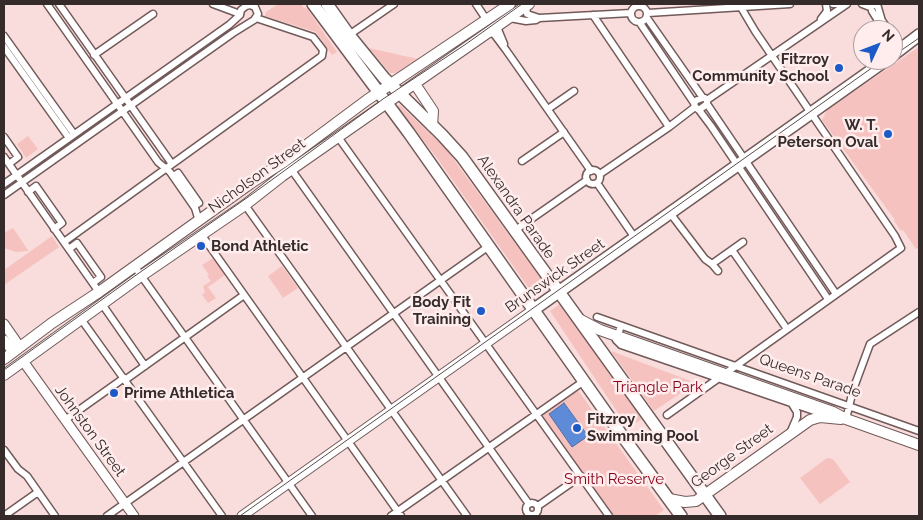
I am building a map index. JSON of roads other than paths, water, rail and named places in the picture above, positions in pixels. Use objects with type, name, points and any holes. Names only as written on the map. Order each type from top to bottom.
[{"type":"highway","points":[[313,4],[409,133],[584,382],[669,499],[676,513]]},
{"type":"highway","name":"Alexandra Parade","points":[[327,4],[349,35],[390,85],[462,157],[720,516]]},
{"type":"highway","points":[[903,48],[919,35]]},
{"type":"highway","points":[[903,49],[919,39]]},
{"type":"highway","name":"Brunswick Street","points":[[534,310],[872,70]]},
{"type":"main road","name":"Nicholson Street","points":[[4,375],[102,304],[199,221],[378,93],[510,4]]},
{"type":"main road","name":"Nicholson Street","points":[[4,358],[100,292],[138,272],[201,234],[386,103],[527,7]]},
{"type":"main road","points":[[415,84],[433,110],[432,126]]},
{"type":"main road","name":"Queens Parade","points":[[576,317],[600,330],[686,364],[919,445]]},
{"type":"main road","points":[[16,349],[18,359],[23,361]]},
{"type":"main road","points":[[792,401],[802,404],[806,409],[808,421]]},
{"type":"main road","name":"Queens Parade","points":[[808,421],[818,417],[839,417]]},
{"type":"main road","name":"George Street","points":[[669,499],[690,502],[696,500],[791,431],[808,421]]},
{"type":"street","points":[[47,4],[158,162],[169,166]]},
{"type":"street","points":[[59,4],[162,150],[173,176],[187,191],[199,221]]},
{"type":"street","points":[[64,242],[322,56],[323,50],[313,37],[254,19],[246,20],[240,15],[213,4]]},
{"type":"street","points":[[349,35],[394,4]]},
{"type":"street","points":[[476,4],[486,19]]},
{"type":"street","points":[[640,23],[647,15],[740,6],[790,4]]},
{"type":"street","points":[[816,25],[827,11],[826,4]]},
{"type":"street","points":[[833,4],[841,4]]},
{"type":"street","points":[[597,183],[600,179],[600,174],[847,4]]},
{"type":"street","points":[[862,4],[871,7],[877,4],[882,20]]},
{"type":"street","points":[[4,184],[229,25],[240,15],[243,8],[252,5],[258,14],[254,19],[4,195]]},
{"type":"street","points":[[510,18],[526,21],[539,18],[594,15],[631,9],[640,5],[645,8],[647,15],[706,101],[741,162],[828,299]]},
{"type":"street","points":[[667,416],[899,247],[887,226],[740,6]]},
{"type":"street","points":[[527,7],[527,14],[539,18]]},
{"type":"street","points":[[526,21],[527,7]]},
{"type":"street","points":[[631,9],[633,20],[640,23],[696,107],[741,162],[836,294]]},
{"type":"street","points":[[872,11],[879,20]]},
{"type":"street","points":[[86,60],[153,14]]},
{"type":"street","points":[[594,15],[669,127]]},
{"type":"street","points":[[493,30],[591,171],[596,171],[600,174]]},
{"type":"street","points":[[4,36],[28,76],[77,144]]},
{"type":"street","points":[[4,47],[28,76]]},
{"type":"street","points":[[548,109],[574,91]]},
{"type":"street","points":[[696,107],[706,101]]},
{"type":"street","points":[[130,122],[138,116]]},
{"type":"street","points":[[522,161],[564,132]]},
{"type":"street","points":[[4,137],[18,157],[9,164]]},
{"type":"street","points":[[338,137],[609,516]]},
{"type":"street","points":[[154,156],[162,150]]},
{"type":"street","points":[[4,157],[100,292]]},
{"type":"street","points":[[291,170],[491,448],[529,504],[527,507],[531,515],[538,510],[538,506],[581,476]]},
{"type":"street","points":[[514,231],[587,180],[587,175],[591,171]]},
{"type":"street","points":[[587,180],[592,184],[597,183]]},
{"type":"street","points":[[597,183],[635,238]]},
{"type":"street","points":[[28,192],[36,186],[62,223],[54,229]]},
{"type":"street","points":[[244,205],[467,516]]},
{"type":"street","points":[[670,213],[704,258],[718,271]]},
{"type":"street","points":[[201,234],[399,514]]},
{"type":"street","points":[[712,264],[743,242]]},
{"type":"street","points":[[69,249],[77,243],[101,277],[92,283]]},
{"type":"street","points":[[107,516],[489,246]]},
{"type":"street","points":[[732,250],[787,329]]},
{"type":"street","points":[[138,272],[312,516]]},
{"type":"street","points":[[65,420],[145,366],[244,295]]},
{"type":"street","points":[[102,304],[145,366]]},
{"type":"street","name":"Brunswick Street","points":[[242,516],[534,310]]},
{"type":"street","points":[[839,417],[847,405],[871,343],[918,314]]},
{"type":"street","name":"Queens Parade","points":[[597,317],[919,431]]},
{"type":"street","points":[[82,319],[222,516]]},
{"type":"street","points":[[4,324],[16,349]]},
{"type":"street","points":[[617,336],[620,326]]},
{"type":"street","points":[[4,340],[16,349]]},
{"type":"street","points":[[686,364],[691,350]]},
{"type":"street","name":"Johnston Street","points":[[23,361],[134,516]]},
{"type":"street","points":[[391,516],[399,514],[442,481],[584,382]]},
{"type":"street","points":[[791,431],[797,417],[792,401]]},
{"type":"street","points":[[839,417],[847,405]]},
{"type":"street","name":"Queens Parade","points":[[806,409],[839,417]]},
{"type":"street","points":[[4,450],[18,469],[24,473],[55,516]]},
{"type":"street","points":[[4,516],[38,492]]},
{"type":"street","points":[[529,504],[534,503],[538,506]]},
{"type":"water","points":[[564,403],[588,436],[572,447],[549,414]]},
{"type":"tram line","points":[[4,370],[383,99],[522,4]]},
{"type":"tram line","points":[[903,49],[919,38]]},
{"type":"tram line","points":[[240,516],[869,70]]},
{"type":"place","name":"Fitzroy Community School","points":[[839,68]]},
{"type":"place","name":"W. T. Peterson Oval","points":[[888,134]]},
{"type":"place","name":"Bond Athletic","points":[[201,246]]},
{"type":"place","name":"Body Fit Training","points":[[481,311]]},
{"type":"place","name":"Prime Athletica","points":[[114,393]]},
{"type":"place","name":"Fitzroy Swimming Pool","points":[[577,428]]},
{"type":"park label","name":"Triangle Park","points":[[658,387]]},
{"type":"park label","name":"Smith Reserve","points":[[614,479]]}]
